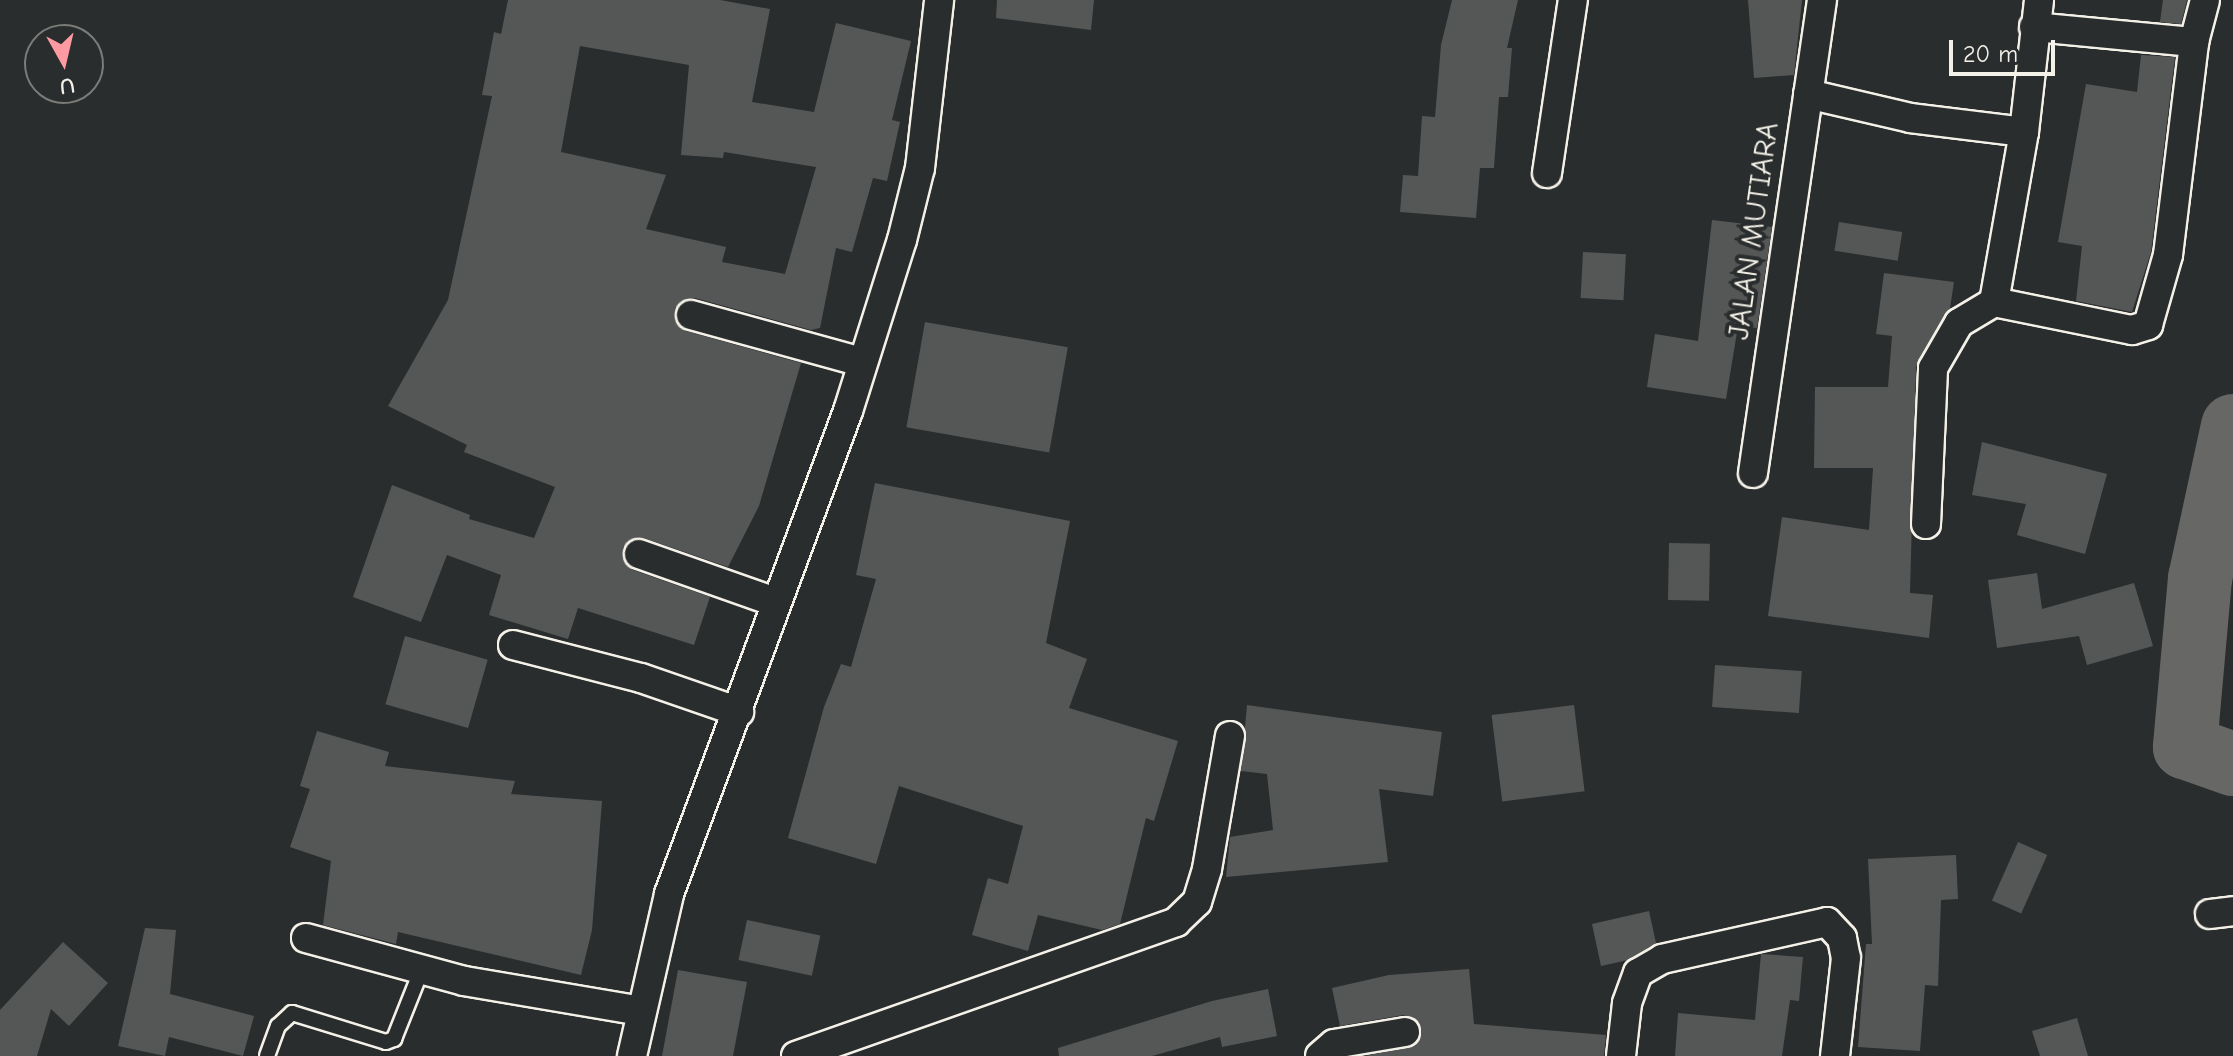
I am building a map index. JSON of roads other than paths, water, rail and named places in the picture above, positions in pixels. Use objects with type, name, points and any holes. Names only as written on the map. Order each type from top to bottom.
[{"type":"street","points":[[632,1056],[669,894],[739,712],[775,602],[862,362],[920,168],[939,0]]},
{"type":"street","points":[[1547,173],[1573,0]]},
{"type":"street","name":"JALAN MUTIARA","points":[[1753,473],[1822,0]]},
{"type":"street","points":[[1926,524],[1933,368],[1959,323],[1994,302],[2132,330],[2148,325],[2168,255],[2194,42],[2205,0]]},
{"type":"street","points":[[1994,302],[2024,132],[2037,14],[2194,42]]},
{"type":"street","points":[[1808,94],[1910,118],[2024,132]]},
{"type":"street","points":[[691,315],[862,362]]},
{"type":"street","points":[[639,554],[775,602]]},
{"type":"street","points":[[513,645],[641,678],[739,712]]},
{"type":"street","points":[[796,1056],[1176,922],[1197,902],[1207,869],[1230,736]]},
{"type":"street","points":[[1621,1056],[1627,1003],[1638,973],[1662,959],[1827,922],[1842,938],[1846,958],[1835,1056]]},
{"type":"street","points":[[306,938],[421,971],[641,1011]]},
{"type":"street","points":[[1320,1056],[1334,1044],[1405,1032]]},
{"type":"lane","points":[[267,1056],[278,1026],[292,1013],[386,1042],[394,1039],[421,971]]},
{"type":"waterway","points":[[2233,426],[2200,578],[2185,747],[2233,764]]}]
